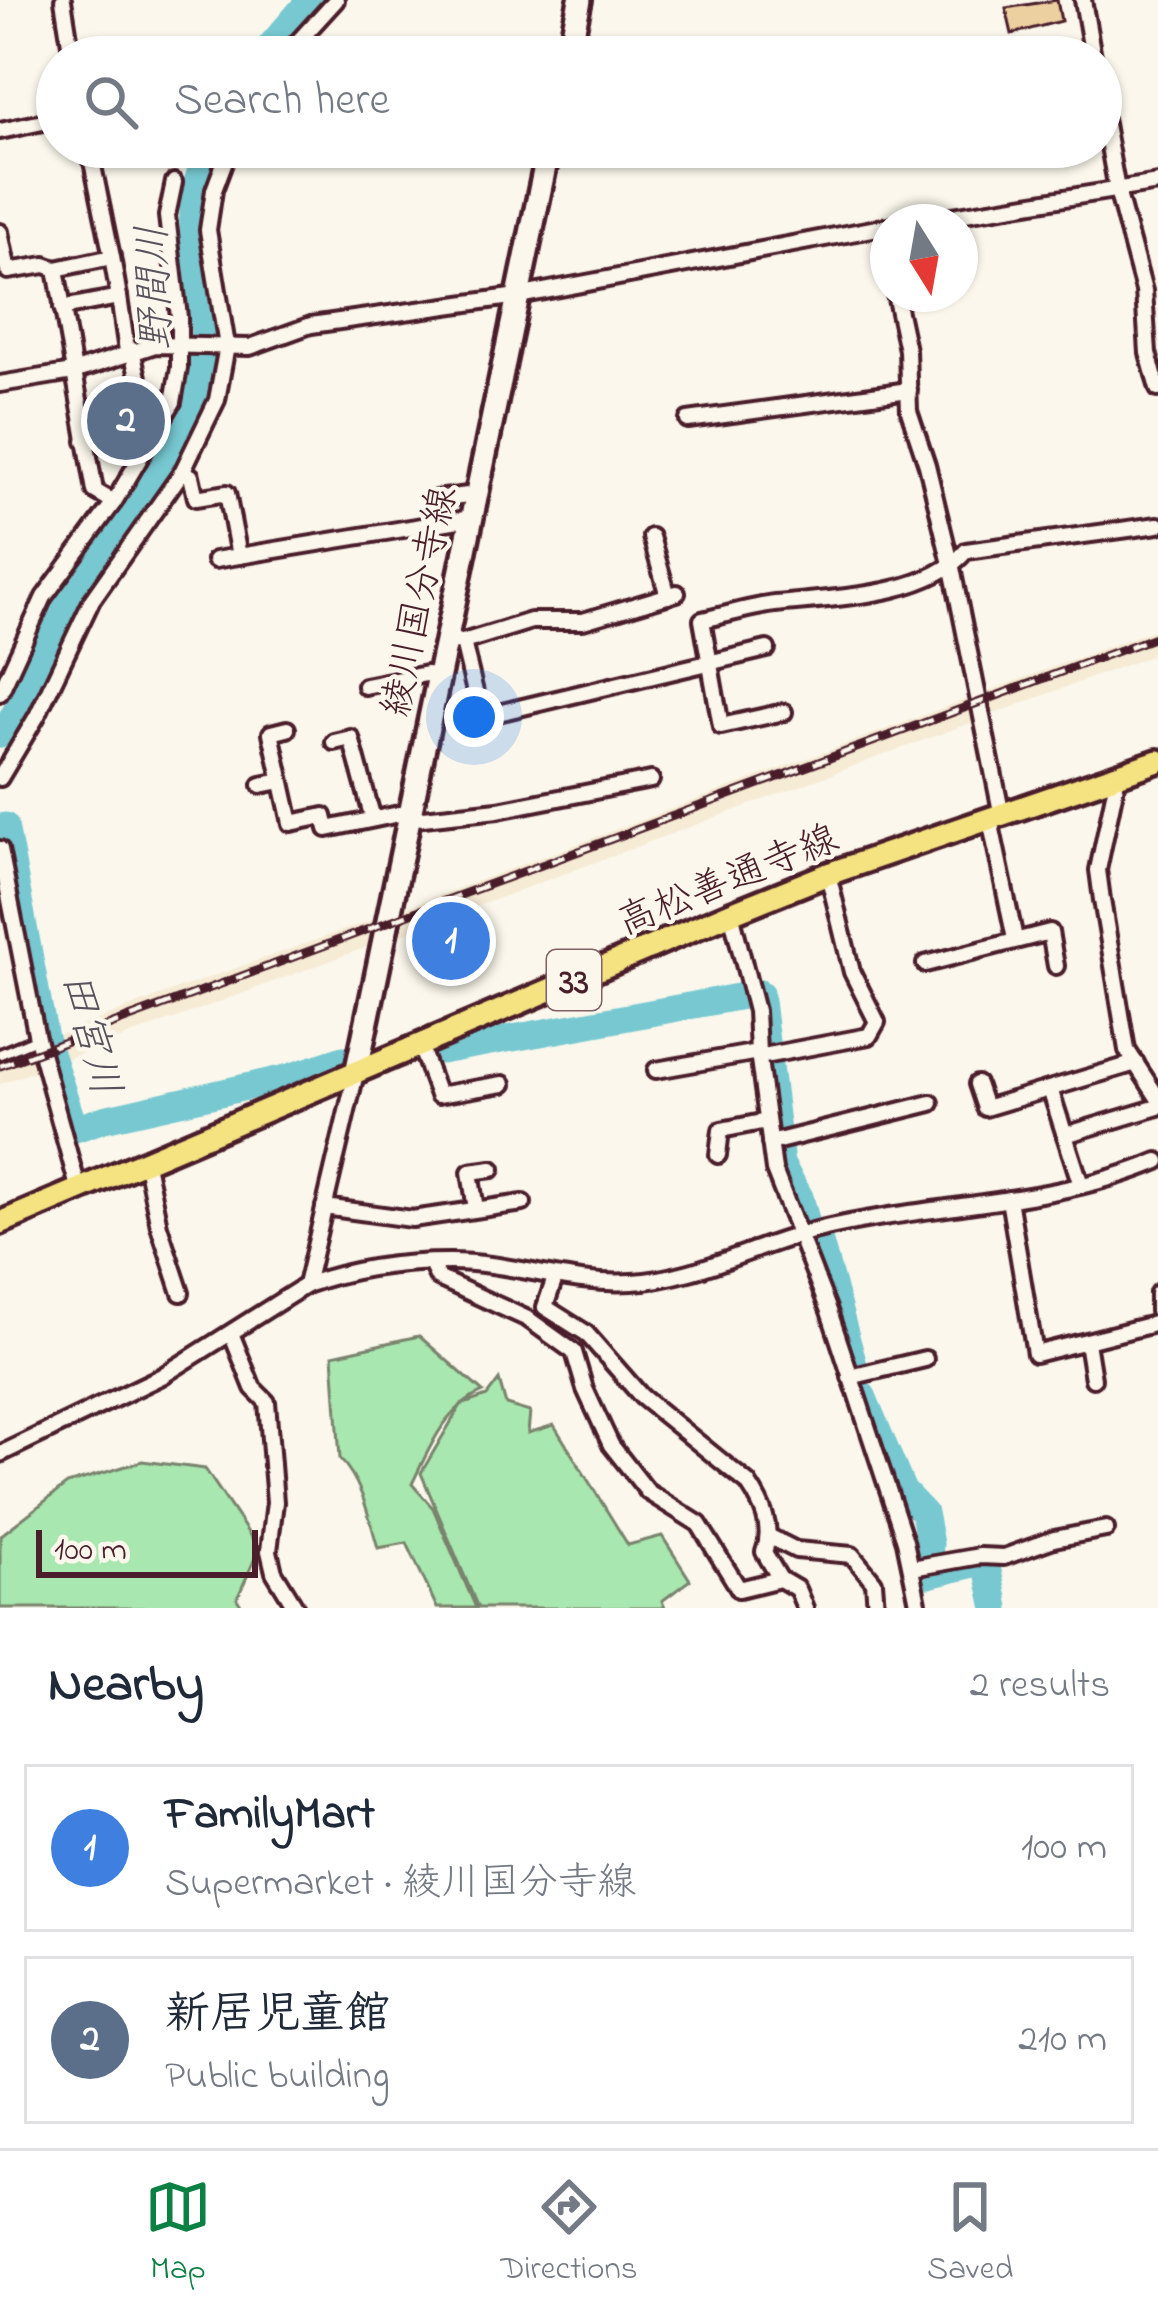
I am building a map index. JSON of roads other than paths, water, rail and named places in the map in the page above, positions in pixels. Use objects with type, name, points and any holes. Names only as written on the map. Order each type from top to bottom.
[{"type":"main road","points":[[572,36],[580,0]]},
{"type":"main road","name":"綾川国分寺線","points":[[357,1069],[439,676],[454,641],[471,518],[545,168]]},
{"type":"main road","name":"高松善通寺線","points":[[0,1223],[828,874],[1158,761]]},
{"type":"street","points":[[63,0],[68,36]]},
{"type":"street","points":[[303,36],[336,0]]},
{"type":"street","points":[[1083,0],[1089,36]]},
{"type":"street","points":[[0,130],[36,123]]},
{"type":"street","points":[[93,168],[142,396],[144,453]]},
{"type":"street","points":[[0,778],[37,716],[92,600],[182,472],[217,400],[224,346],[208,230],[222,168]]},
{"type":"street","points":[[1113,168],[1151,308],[1158,389]]},
{"type":"street","points":[[0,693],[44,597],[114,502],[173,402],[181,344],[167,216],[174,182]]},
{"type":"street","points":[[978,212],[1158,182]]},
{"type":"street","points":[[1,378],[73,372],[129,351],[181,344],[250,347],[311,325],[518,296],[870,229]]},
{"type":"street","points":[[0,232],[4,271],[46,265],[56,269],[112,257]]},
{"type":"street","points":[[56,269],[95,491],[114,502]]},
{"type":"street","points":[[62,308],[119,297]]},
{"type":"street","points":[[899,312],[907,350],[909,411],[928,465],[952,568],[1015,939]]},
{"type":"street","points":[[688,420],[909,390]]},
{"type":"street","points":[[85,441],[142,436]]},
{"type":"street","points":[[182,472],[191,476],[196,498],[227,493],[239,556]]},
{"type":"street","points":[[432,483],[440,522]]},
{"type":"street","points":[[436,500],[476,494]]},
{"type":"street","points":[[215,560],[471,518]]},
{"type":"street","points":[[784,712],[721,726],[702,620],[847,594],[884,593],[952,568],[966,551],[1158,525]]},
{"type":"street","points":[[651,537],[673,595],[583,621],[531,621],[454,641],[481,717],[767,649]]},
{"type":"street","points":[[365,686],[426,674],[439,676]]},
{"type":"street","points":[[287,728],[271,733],[291,823],[324,816],[327,829],[373,819],[498,810],[651,780]]},
{"type":"street","points":[[334,742],[351,738],[373,819]]},
{"type":"street","points":[[261,785],[299,772]]},
{"type":"street","points":[[1118,775],[1098,870],[1127,1050],[1158,1098]]},
{"type":"street","points":[[0,849],[37,1038],[78,1187]]},
{"type":"street","points":[[656,1070],[868,1036],[878,1022],[851,973],[828,874]]},
{"type":"street","points":[[731,913],[752,994],[766,1121],[777,1141],[774,1170],[802,1234],[922,1567],[919,1608]]},
{"type":"street","points":[[925,964],[1050,932],[1056,967]]},
{"type":"street","points":[[419,1046],[438,1095],[503,1084]]},
{"type":"street","points":[[977,1084],[985,1108],[1136,1063]]},
{"type":"street","points":[[305,1285],[357,1069]]},
{"type":"street","points":[[1050,1089],[1081,1185]]},
{"type":"street","points":[[777,1141],[931,1102]]},
{"type":"street","points":[[1065,1135],[1158,1107]]},
{"type":"street","points":[[718,1155],[721,1130],[766,1121]]},
{"type":"street","points":[[145,1159],[159,1226],[181,1292]]},
{"type":"street","points":[[0,1454],[162,1376],[305,1285],[398,1264],[452,1262],[596,1282],[653,1280],[802,1234],[1081,1185],[1158,1161]]},
{"type":"street","points":[[476,1209],[470,1172],[492,1169]]},
{"type":"street","points":[[1009,1198],[1035,1354],[1158,1323]]},
{"type":"street","points":[[324,1207],[413,1226],[476,1209],[523,1203]]},
{"type":"street","points":[[431,1264],[438,1278],[528,1319],[574,1352],[611,1445],[648,1492],[699,1524],[739,1589],[780,1579]]},
{"type":"street","points":[[555,1278],[545,1307],[586,1333],[642,1397],[748,1484],[760,1502],[770,1538],[764,1552],[780,1579],[797,1589],[805,1608]]},
{"type":"street","points":[[1158,1293],[1158,1311]]},
{"type":"street","points":[[231,1333],[253,1388],[267,1402],[275,1502],[269,1551],[274,1572],[296,1608]]},
{"type":"street","points":[[1087,1342],[1093,1379]]},
{"type":"street","points":[[850,1377],[925,1359]]},
{"type":"street","points":[[922,1567],[980,1556],[1004,1557],[1054,1539],[1106,1529]]},
{"type":"street","points":[[770,1538],[796,1550],[852,1556],[874,1582],[876,1608]]},
{"type":"lane","points":[[0,1054],[37,1038]]},
{"type":"waterway","name":"野間川","points":[[279,36],[310,0]]},
{"type":"waterway","name":"野間川","points":[[0,735],[21,704],[58,619],[180,436],[191,411],[201,375],[204,336],[193,232],[202,168]]},
{"type":"waterway","name":"田宮川","points":[[5,826],[45,1038],[75,1129],[286,1078],[343,1059]]},
{"type":"waterway","name":"田宮川","points":[[441,1051],[760,993],[781,1164],[800,1197],[806,1220]]},
{"type":"waterway","name":"田宮川","points":[[819,1239],[855,1369]]},
{"type":"waterway","name":"田宮川","points":[[863,1396],[903,1491],[924,1513],[930,1544],[928,1575],[982,1562],[996,1608]]},
{"type":"railway","points":[[0,1066],[1158,636]]},
{"type":"place","name":"新居児童館","points":[[126,421]]},
{"type":"place","name":"FamilyMart","points":[[451,941]]}]
